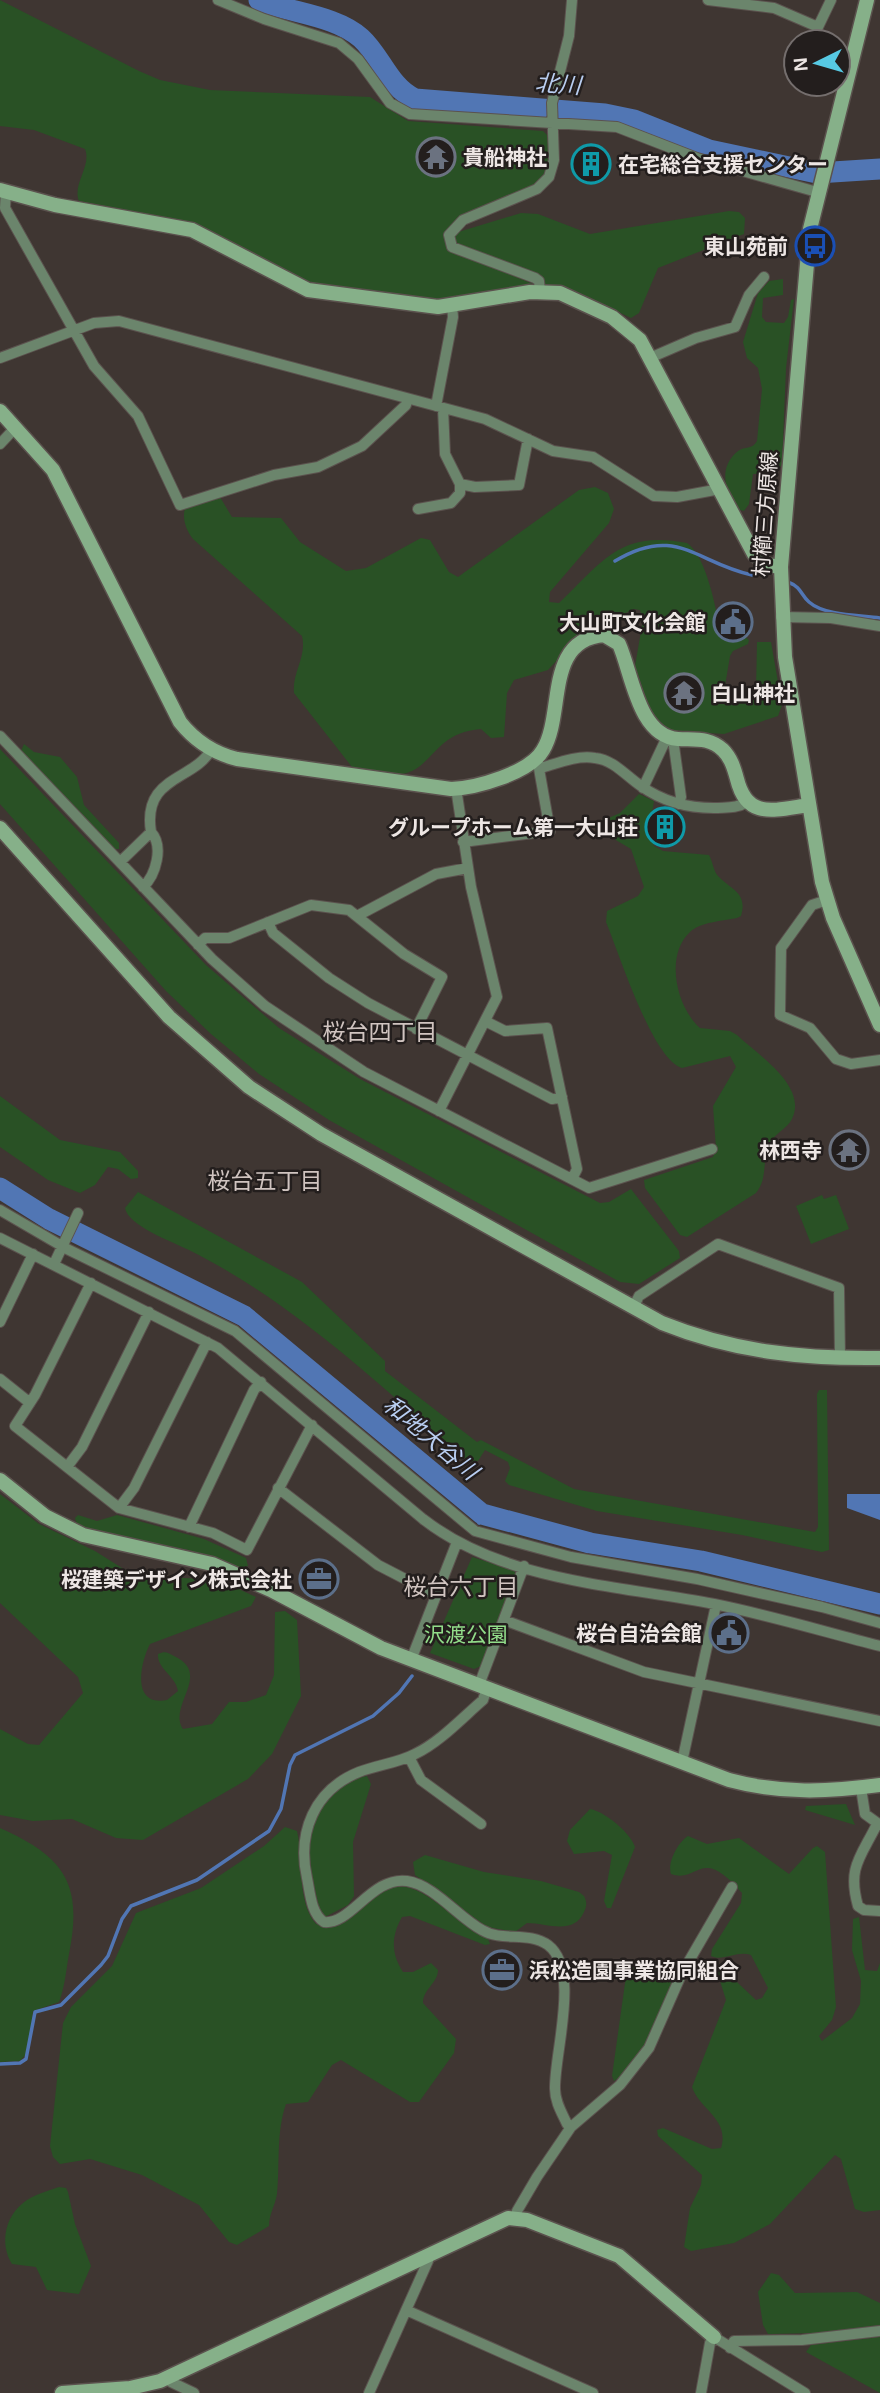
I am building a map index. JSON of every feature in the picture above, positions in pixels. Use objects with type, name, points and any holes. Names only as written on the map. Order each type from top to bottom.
[{"type":"street","points":[[218,0],[264,19],[339,43],[358,59],[390,103],[410,114],[550,120],[617,127],[697,158],[818,188]]},
{"type":"street","points":[[540,291],[539,281],[535,278],[452,247],[449,234],[463,220],[544,184],[553,169],[550,120],[569,36],[572,0]]},
{"type":"street","points":[[708,0],[774,8],[818,27],[831,0]]},
{"type":"street","name":"村櫛三方原線","points":[[867,0],[818,188],[804,273],[781,567],[781,617],[809,805],[827,901],[880,1025]]},
{"type":"street","points":[[407,399],[405,405],[362,446],[340,457],[318,467],[274,475],[180,505],[138,416],[102,377],[5,208],[3,191],[55,205],[192,230],[308,290],[429,306],[452,306],[540,291],[570,296],[612,317],[634,333],[652,357],[757,559],[767,565],[781,567]]},
{"type":"street","points":[[652,357],[696,338],[735,327],[749,295],[764,276]]},
{"type":"street","points":[[418,509],[455,501],[460,493],[460,484],[445,454],[440,407],[453,317],[452,306]]},
{"type":"street","points":[[0,358],[74,330],[107,321],[132,324],[493,422],[553,451],[593,457],[654,496],[677,497],[712,493],[720,489]]},
{"type":"street","points":[[0,411],[52,470],[180,722],[195,739],[211,750],[237,759],[456,788],[484,784],[538,764],[594,758],[612,763],[643,788],[679,804],[708,808],[739,807],[745,803]]},
{"type":"street","points":[[0,444],[16,427]]},
{"type":"street","points":[[460,484],[475,487],[519,485],[528,439]]},
{"type":"street","points":[[781,617],[831,618],[880,626]]},
{"type":"street","points":[[463,842],[550,831],[538,764],[546,746],[562,667],[579,644],[594,636],[610,636],[619,644],[649,723],[670,738],[705,740],[720,747],[731,760],[745,803],[756,809],[809,805]]},
{"type":"street","points":[[0,736],[198,945],[247,991],[303,1035],[364,1072],[589,1188],[712,1149]]},
{"type":"street","points":[[643,788],[670,738]]},
{"type":"street","points":[[670,738],[681,797],[679,804]]},
{"type":"street","points":[[143,887],[150,881],[158,849],[148,816],[166,783],[207,757],[211,750]]},
{"type":"street","points":[[439,1111],[497,997],[468,868],[456,788]]},
{"type":"street","points":[[0,828],[154,1002],[232,1074],[321,1134],[633,1308],[684,1331],[775,1355],[880,1358]]},
{"type":"street","points":[[120,862],[151,832]]},
{"type":"street","points":[[357,916],[436,874],[468,868]]},
{"type":"street","points":[[827,901],[812,905],[781,948],[780,1015],[810,1028],[836,1059],[851,1064],[880,1060]]},
{"type":"street","points":[[198,945],[205,937],[229,938],[311,905],[349,910],[404,954],[442,977],[416,1029]]},
{"type":"street","points":[[268,922],[273,933],[330,978],[467,1056],[552,1099],[562,1097]]},
{"type":"street","points":[[485,1021],[505,1031],[547,1028],[577,1169],[572,1179]]},
{"type":"street","points":[[0,1210],[241,1336],[475,1531],[571,1557],[710,1581],[880,1623]]},
{"type":"street","points":[[54,1265],[78,1214]]},
{"type":"street","points":[[0,1238],[207,1342],[261,1382],[423,1519],[457,1542],[490,1557],[585,1582],[716,1605],[880,1646]]},
{"type":"street","points":[[633,1308],[639,1296],[718,1244],[839,1288],[840,1358]]},
{"type":"street","points":[[0,1322],[33,1254]]},
{"type":"street","points":[[91,1283],[30,1403],[15,1426],[119,1508],[213,1533],[247,1550],[312,1425]]},
{"type":"street","points":[[67,1467],[82,1447],[149,1312]]},
{"type":"street","points":[[119,1508],[134,1488],[207,1342]]},
{"type":"street","points":[[0,1380],[30,1403]]},
{"type":"street","points":[[188,1527],[254,1390],[261,1382]]},
{"type":"street","points":[[0,1480],[33,1507],[70,1530],[111,1544],[212,1564],[271,1590],[366,1641],[411,1660],[682,1762],[765,1788],[820,1792],[880,1785]]},
{"type":"street","points":[[278,1488],[378,1564],[436,1595]]},
{"type":"street","points":[[411,1660],[457,1542]]},
{"type":"street","points":[[524,1566],[483,1687],[483,1700],[429,1746],[409,1757],[346,1778],[321,1798],[312,1812],[305,1835],[303,1859],[317,1916],[324,1922],[333,1922],[378,1888],[404,1881],[424,1888],[485,1932],[500,1937],[535,1939],[551,1947],[560,1962],[564,2002],[555,2092],[567,2124],[571,2127]]},
{"type":"street","points":[[682,1762],[716,1605]]},
{"type":"street","points":[[504,1620],[631,1669],[880,1721]]},
{"type":"street","points":[[409,1757],[421,1780],[481,1824]]},
{"type":"street","points":[[861,1788],[865,1814],[878,1825],[858,1856],[853,1874],[858,1906],[864,1910],[880,1911]]},
{"type":"street","points":[[517,2217],[517,2211],[537,2177],[571,2127],[614,2091],[642,2059],[660,2026],[682,1973],[732,1888]]},
{"type":"street","points":[[62,2393],[130,2388],[168,2377],[499,2221],[517,2217],[626,2261],[714,2337],[805,2393]]},
{"type":"street","points":[[369,2393],[428,2261],[425,2256]]},
{"type":"street","points":[[406,2310],[593,2393]]},
{"type":"street","points":[[730,2348],[734,2342],[802,2340],[880,2331]]},
{"type":"street","points":[[701,2393],[710,2343],[714,2337]]},
{"type":"street","points":[[168,2377],[170,2382],[194,2393]]},
{"type":"green space","points":[[0,0],[160,80],[210,90],[370,97],[408,121],[543,131],[547,135],[549,160],[543,177],[531,188],[476,210],[459,220],[446,234],[449,249],[533,284],[439,300],[310,284],[194,223],[79,201],[78,188],[86,162],[85,149],[34,130],[0,126]]},
{"type":"green space","points":[[729,211],[739,212],[745,218],[744,234],[658,268],[639,313],[631,318],[573,290],[544,284],[454,244],[452,237],[455,233],[521,213],[538,214],[590,234]]},
{"type":"green space","points":[[783,279],[783,295],[763,298],[762,317],[766,322],[784,323],[791,300],[794,299],[786,368],[782,464],[776,473],[753,474],[749,504],[744,511],[740,510],[730,496],[725,473],[731,458],[738,451],[753,446],[757,441],[762,389],[758,368],[747,358],[743,342],[758,293],[769,281]]},
{"type":"green space","points":[[595,487],[608,493],[614,509],[609,523],[550,592],[549,602],[559,603],[601,562],[629,545],[664,540],[687,543],[694,549],[705,571],[720,634],[743,635],[749,640],[748,644],[733,651],[730,656],[724,692],[740,697],[756,690],[757,642],[771,642],[782,705],[778,716],[724,734],[666,730],[652,716],[635,666],[643,620],[640,610],[634,609],[580,635],[548,670],[514,680],[507,693],[504,737],[491,738],[481,729],[466,731],[445,742],[416,769],[407,773],[379,774],[352,767],[294,693],[295,678],[303,651],[302,636],[193,539],[184,519],[186,506],[220,497],[232,517],[281,518],[300,542],[346,571],[366,568],[421,538],[430,540],[449,572],[458,577],[579,490]]},
{"type":"green space","points":[[24,744],[34,752],[60,757],[77,777],[84,805],[119,843],[119,849],[114,849],[21,751]]},
{"type":"green space","points":[[0,749],[206,965],[279,1028],[360,1079],[600,1203],[609,1202],[631,1189],[679,1251],[680,1258],[639,1284],[620,1282],[329,1120],[259,1074],[211,1034],[166,991],[0,804]]},
{"type":"green space","points":[[639,794],[654,801],[649,832],[654,846],[663,851],[709,855],[718,876],[737,892],[742,902],[741,916],[700,926],[690,932],[682,942],[677,954],[676,968],[685,1008],[700,1028],[730,1031],[768,1062],[787,1083],[795,1107],[790,1122],[775,1136],[767,1149],[762,1181],[756,1193],[687,1237],[680,1235],[645,1188],[644,1180],[713,1157],[716,1148],[713,1106],[736,1067],[730,1056],[682,1068],[671,1060],[648,1026],[606,922],[607,911],[638,896],[644,887],[631,849],[604,833],[602,821],[620,813]]},
{"type":"green space","points":[[0,1096],[60,1140],[120,1152],[138,1171],[138,1178],[131,1179],[118,1169],[108,1167],[95,1185],[80,1193],[48,1180],[0,1147]]},
{"type":"green space","points":[[138,1192],[302,1282],[385,1361],[385,1371],[477,1442],[481,1440],[574,1489],[815,1532],[818,1527],[817,1394],[819,1390],[827,1390],[829,1550],[822,1552],[742,1535],[597,1511],[509,1485],[505,1481],[510,1468],[508,1462],[485,1450],[478,1461],[469,1462],[301,1320],[228,1271],[152,1233],[134,1221],[125,1208]]},
{"type":"green space","points":[[822,1195],[824,1199],[836,1195],[849,1229],[811,1244],[796,1206]]},
{"type":"green space","points":[[0,1494],[39,1524],[95,1551],[133,1575],[219,1580],[256,1597],[251,1606],[150,1644],[141,1672],[143,1690],[148,1697],[167,1700],[178,1691],[174,1681],[160,1664],[158,1654],[164,1652],[172,1655],[185,1663],[190,1672],[190,1681],[180,1710],[183,1729],[212,1724],[229,1702],[246,1702],[266,1695],[274,1675],[275,1612],[285,1611],[297,1620],[301,1696],[272,1754],[248,1779],[143,1840],[116,1838],[72,1819],[33,1821],[0,1815],[0,1729],[28,1744],[39,1745],[83,1693],[78,1677],[0,1603]]},
{"type":"green space","points":[[78,1515],[97,1521],[117,1515],[204,1539],[246,1558],[248,1566],[240,1568],[189,1550],[113,1536],[77,1525],[75,1518]]},
{"type":"green space","name":"沢渡公園","points":[[472,1557],[514,1570],[516,1575],[481,1666],[474,1669],[430,1653]]},
{"type":"green space","points":[[367,1776],[371,1784],[353,1842],[354,1896],[348,1905],[325,1917],[320,1911],[311,1866],[310,1837],[314,1823],[320,1810],[334,1793],[351,1781]]},
{"type":"green space","points":[[846,1804],[855,1825],[805,1810],[806,1806]]},
{"type":"green space","points":[[590,1809],[616,1823],[635,1847],[611,1908],[607,1908],[604,1901],[612,1855],[604,1851],[574,1854],[567,1841],[570,1830]]},
{"type":"green space","points":[[285,1827],[297,1831],[303,1891],[316,1924],[335,1927],[381,1892],[400,1886],[426,1895],[488,1939],[490,1944],[485,1945],[410,1916],[402,1917],[394,1938],[396,1958],[403,1972],[413,1972],[431,1963],[438,1970],[423,2003],[456,2039],[454,2053],[419,2102],[410,2102],[341,2060],[332,2065],[308,2102],[286,2104],[280,2137],[277,2194],[269,2226],[237,2245],[229,2242],[199,2205],[142,2175],[90,2159],[60,2164],[53,2157],[50,2146],[63,2023],[71,2007],[112,1966],[136,1913],[201,1888],[264,1846]]},
{"type":"green space","points":[[0,1828],[40,1850],[54,1862],[70,1891],[73,1930],[59,2002],[33,2011],[28,2052],[20,2061],[0,2062]]},
{"type":"green space","points":[[688,1836],[707,1844],[739,1838],[789,1874],[813,1848],[817,1846],[825,1852],[836,2007],[832,2020],[819,2036],[822,2041],[852,2018],[860,2004],[861,1981],[852,1950],[853,1919],[859,1917],[865,1970],[877,1971],[880,1963],[880,2210],[864,2212],[855,2209],[841,2159],[835,2155],[770,2224],[734,2243],[691,2251],[684,2247],[690,2208],[701,2185],[702,2175],[658,2136],[657,2130],[663,2128],[712,2149],[721,2148],[723,2138],[718,2122],[692,2087],[726,2000],[716,1968],[721,1967],[756,2000],[762,1998],[768,1988],[751,1955],[720,1958],[711,1956],[712,1949],[741,1903],[742,1893],[728,1879],[708,1868],[680,1876],[671,1874],[674,1853]]},
{"type":"green space","points":[[425,1855],[484,1872],[541,1881],[579,1892],[585,1898],[586,1908],[579,1919],[566,1926],[527,1923],[515,1932],[487,1927],[415,1875],[413,1862]]},
{"type":"green space","points":[[635,1960],[671,1971],[672,1981],[653,2031],[632,2063],[614,2081],[612,2076],[627,1969]]},
{"type":"green space","points":[[59,2187],[66,2188],[68,2192],[75,2224],[91,2266],[79,2294],[47,2290],[36,2267],[12,2264],[6,2249],[8,2224],[17,2209],[31,2198]]},
{"type":"green space","points":[[771,2273],[779,2275],[795,2293],[857,2292],[880,2303],[880,2325],[815,2333],[768,2334],[763,2325],[758,2292]]},
{"type":"green space","points":[[880,2337],[880,2393],[806,2352],[811,2345]]},
{"type":"water","points":[[847,1494],[880,1494],[880,1520],[847,1508]]},
{"type":"waterway","name":"北川","points":[[259,0],[325,19],[350,30],[368,45],[398,87],[415,99],[605,114],[634,120],[709,150],[817,173],[880,169]]},
{"type":"waterway","points":[[615,561],[636,550],[671,546],[752,575]]},
{"type":"waterway","points":[[790,583],[816,607],[843,614],[880,618]]},
{"type":"waterway","name":"和地大谷川","points":[[0,1188],[49,1219],[244,1316],[482,1514],[590,1543],[701,1561],[880,1604]]},
{"type":"waterway","points":[[479,1523],[484,1515]]},
{"type":"waterway","points":[[0,2064],[20,2063],[26,2059],[35,2012],[61,2005],[101,1965],[108,1956],[122,1919],[131,1906],[197,1880],[269,1831],[281,1809],[290,1765],[295,1755],[373,1716],[399,1693],[412,1676]]},
{"type":"place","name":"貴船神社","points":[[436,157]]},
{"type":"place","name":"在宅総合支援センター","points":[[591,164]]},
{"type":"place","name":"東山苑前","points":[[815,246]]},
{"type":"place","name":"大山町文化会館","points":[[733,622]]},
{"type":"place","name":"白山神社","points":[[684,693]]},
{"type":"place","name":"グループホーム第一大山荘","points":[[665,827]]},
{"type":"place","name":"林西寺","points":[[849,1150]]},
{"type":"place","name":"桜建築デザイン株式会社","points":[[319,1579]]},
{"type":"place","name":"桜台自治会館","points":[[729,1633]]},
{"type":"place","name":"浜松造園事業協同組合","points":[[502,1970]]},
{"type":"district","name":"桜台四丁目","points":[[380,1032]]},
{"type":"district","name":"桜台五丁目","points":[[265,1181]]},
{"type":"district","name":"桜台六丁目","points":[[461,1587]]}]
